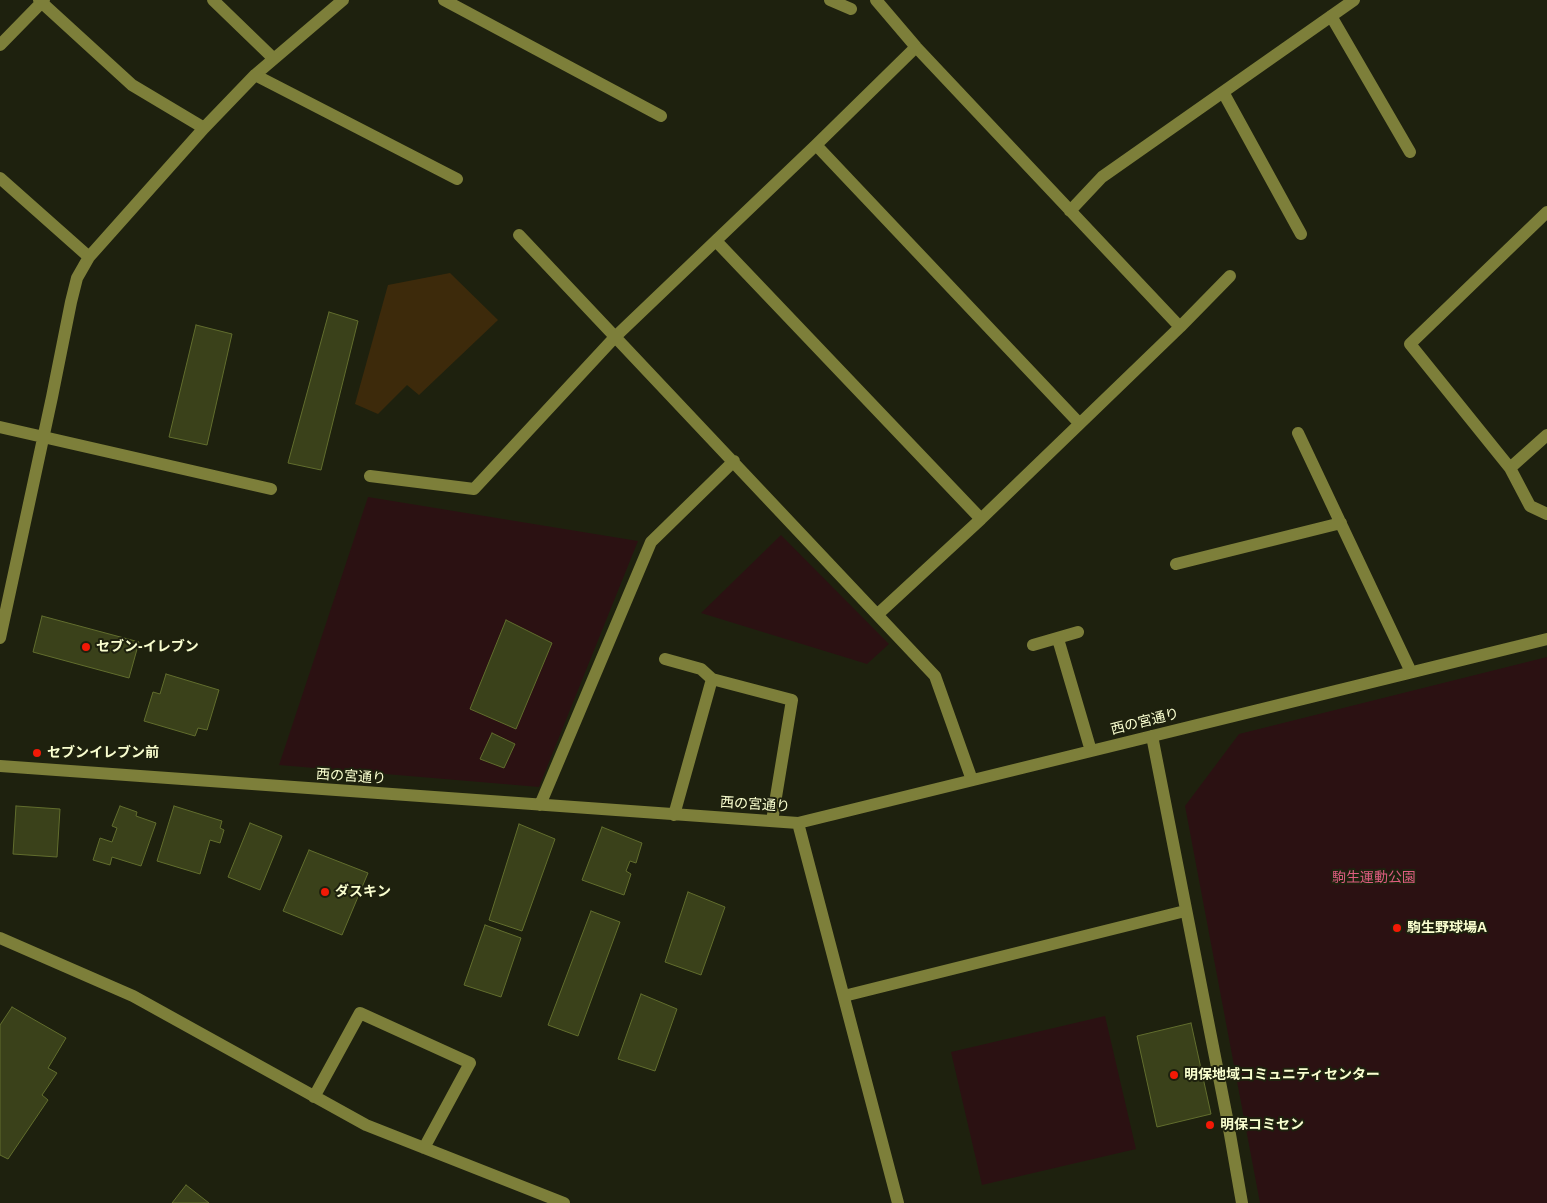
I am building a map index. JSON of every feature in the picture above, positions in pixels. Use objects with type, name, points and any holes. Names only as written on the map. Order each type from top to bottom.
[{"type":"street","points":[[212,0],[273,58]]},
{"type":"street","points":[[0,638],[77,278],[89,256],[204,128],[273,58],[343,0]]},
{"type":"street","points":[[444,0],[661,116]]},
{"type":"street","points":[[830,0],[851,9]]},
{"type":"street","points":[[876,0],[916,47],[1180,327]]},
{"type":"street","points":[[1070,211],[1102,177],[1354,0]]},
{"type":"street","points":[[0,45],[41,1],[132,85],[204,128]]},
{"type":"street","points":[[1331,16],[1410,152]]},
{"type":"street","points":[[370,476],[474,489],[615,336],[816,146],[916,47]]},
{"type":"street","points":[[255,76],[458,179]]},
{"type":"street","points":[[1223,92],[1301,234]]},
{"type":"street","points":[[816,146],[1079,423]]},
{"type":"street","points":[[0,178],[89,256]]},
{"type":"street","points":[[1547,212],[1410,344],[1510,468],[1530,506],[1547,514]]},
{"type":"street","points":[[519,235],[935,676],[972,780]]},
{"type":"street","points":[[716,241],[981,519]]},
{"type":"street","points":[[878,614],[981,519],[1180,327],[1230,276]]},
{"type":"street","points":[[0,427],[271,488]]},
{"type":"street","points":[[1298,433],[1411,672]]},
{"type":"street","points":[[1510,468],[1547,435]]},
{"type":"street","points":[[540,805],[651,542],[734,461]]},
{"type":"street","points":[[1176,564],[1341,523]]},
{"type":"street","points":[[1033,645],[1078,632]]},
{"type":"street","points":[[1058,639],[1091,751]]},
{"type":"street","name":"西の宮通り","points":[[0,766],[798,823],[1547,639]]},
{"type":"street","points":[[666,659],[701,669],[712,679],[792,700],[772,821]]},
{"type":"street","points":[[674,815],[712,679]]},
{"type":"street","points":[[1152,736],[1242,1203]]},
{"type":"street","points":[[798,823],[898,1203]]},
{"type":"street","points":[[844,996],[1185,911]]},
{"type":"street","points":[[0,938],[133,996],[366,1126],[564,1203]]},
{"type":"street","points":[[314,1097],[360,1013],[470,1063],[424,1148]]},
{"type":"green space","points":[[368,497],[638,541],[539,787],[279,765]],"holes":[[[506,620],[551,643],[470,709]]]},
{"type":"green space","points":[[781,535],[889,644],[867,664],[701,613]]},
{"type":"green space","name":"駒生運動公園","points":[[1547,657],[1547,1203],[1260,1203],[1185,806],[1239,734]]},
{"type":"green space","points":[[1105,1016],[1136,1149],[982,1185],[951,1052]]},
{"type":"shaded area","points":[[450,273],[498,320],[419,395],[407,385],[378,414],[355,404],[388,285]]},
{"type":"building","points":[[329,312],[358,321],[321,470],[288,463]]},
{"type":"building","points":[[196,325],[232,334],[207,445],[169,437]]},
{"type":"building","name":"セブン-イレブン","points":[[42,616],[139,642],[129,678],[33,652]]},
{"type":"building","points":[[506,620],[552,643],[516,729],[470,709]]},
{"type":"building","points":[[166,674],[219,690],[207,730],[198,728],[195,736],[144,721],[153,692],[160,694]]},
{"type":"building","points":[[492,733],[515,744],[504,768],[480,759]]},
{"type":"building","points":[[16,806],[60,809],[57,857],[13,854]]},
{"type":"building","points":[[120,806],[137,812],[136,816],[156,823],[141,866],[112,857],[110,865],[93,860],[100,838],[112,842],[117,828],[112,826]]},
{"type":"building","points":[[174,806],[222,821],[220,828],[224,830],[220,843],[210,840],[200,874],[157,861]]},
{"type":"building","points":[[250,823],[282,836],[260,890],[228,877]]},
{"type":"building","points":[[519,824],[555,839],[522,931],[489,920]]},
{"type":"building","points":[[602,827],[642,843],[636,863],[630,861],[626,871],[631,874],[624,895],[582,880]]},
{"type":"building","name":"ダスキン","points":[[309,850],[368,873],[342,935],[283,911]]},
{"type":"building","points":[[688,892],[725,907],[701,975],[665,962]]},
{"type":"building","points":[[591,911],[620,922],[578,1036],[548,1025]]},
{"type":"building","points":[[485,925],[521,938],[501,997],[464,985]]},
{"type":"building","points":[[641,994],[677,1009],[655,1071],[618,1059]]},
{"type":"building","points":[[12,1007],[66,1038],[48,1068],[57,1073],[42,1095],[48,1100],[8,1159],[0,1155],[0,1025]]},
{"type":"building","name":"明保地域コミュニティセンター","points":[[1191,1023],[1211,1114],[1157,1127],[1137,1036]]},
{"type":"building","points":[[186,1185],[209,1203],[172,1203]]},
{"type":"place","name":"セブン-イレブン","points":[[86,647]]},
{"type":"place","name":"セブンイレブン前","points":[[37,753]]},
{"type":"place","name":"ダスキン","points":[[325,892]]},
{"type":"place","name":"駒生野球場A","points":[[1397,928]]},
{"type":"place","name":"明保地域コミュニティセンター","points":[[1174,1075]]},
{"type":"place","name":"明保コミセン","points":[[1210,1125]]}]
